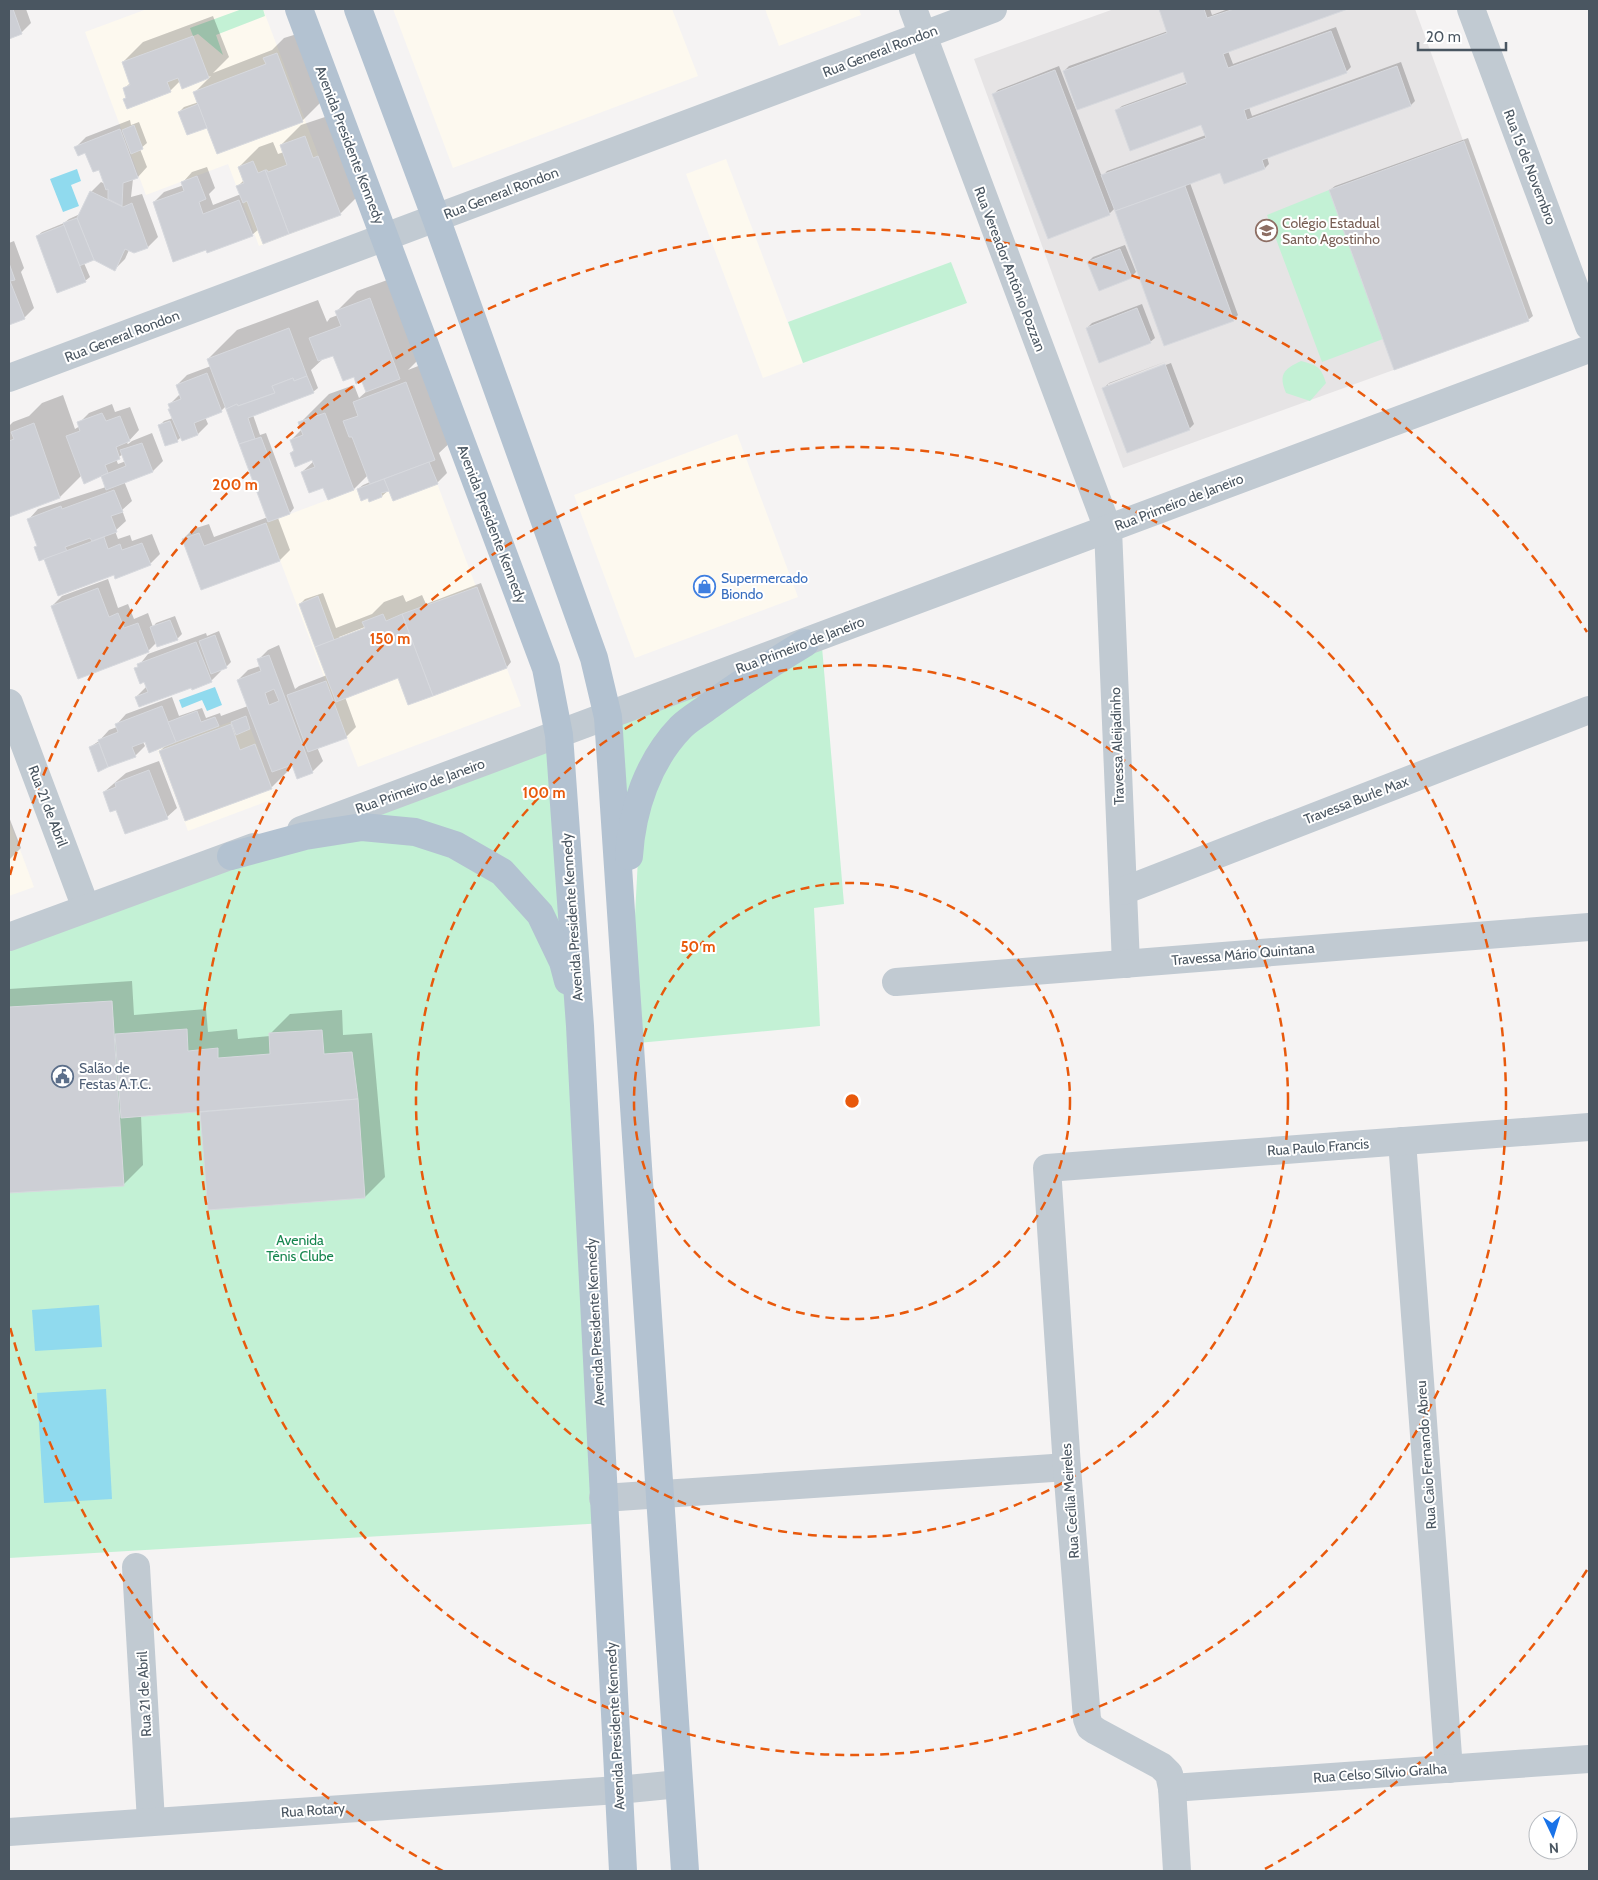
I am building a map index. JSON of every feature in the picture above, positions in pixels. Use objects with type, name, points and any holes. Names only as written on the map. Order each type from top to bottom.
[{"type":"main road","name":"Avenida Presidente Kennedy","points":[[299,9],[546,668],[559,735],[580,1026],[623,1871]]},
{"type":"main road","points":[[358,9],[436,218],[594,658],[608,716],[685,1871]]},
{"type":"main road","points":[[626,990],[630,838],[637,806],[648,775],[661,751],[682,726],[745,680],[805,643]]},
{"type":"main road","points":[[231,856],[305,836],[362,827],[415,832],[455,845],[502,872],[540,914],[563,962],[580,1026]]},
{"type":"street","name":"Rua Vereador Antônio Pozzan","points":[[913,9],[1108,529]]},
{"type":"street","name":"Rua General Rondon","points":[[9,378],[993,9]]},
{"type":"street","name":"Rua 15 de Novembro","points":[[1470,9],[1589,326]]},
{"type":"street","name":"Rua Primeiro de Janeiro","points":[[9,937],[559,735],[1589,349]]},
{"type":"street","name":"Travessa Aleijadinho","points":[[1108,529],[1126,964]]},
{"type":"street","name":"Rua 21 de Abril","points":[[9,703],[86,908]]},
{"type":"street","name":"Travessa Burle Max","points":[[1124,891],[1589,710]]},
{"type":"street","name":"Travessa Mário Quintana","points":[[896,982],[1589,927]]},
{"type":"street","name":"Rua Paulo Francis","points":[[1047,1168],[1589,1127]]},
{"type":"street","name":"Rua Caio Fernando Abreu","points":[[1402,1141],[1450,1769]]},
{"type":"street","name":"Rua Cecília Meireles","points":[[1047,1168],[1067,1467],[1087,1718],[1090,1726],[1096,1731],[1166,1770],[1169,1774],[1172,1788]]},
{"type":"street","points":[[603,1498],[1067,1467]]},
{"type":"street","name":"Rua 21 de Abril","points":[[136,1567],[151,1821]]},
{"type":"street","name":"Rua Celso Sílvio Gralha","points":[[1172,1788],[1589,1759]]},
{"type":"street","name":"Rua Rotary","points":[[9,1832],[618,1790],[679,1784]]},
{"type":"street","points":[[1172,1788],[1177,1871]]},
{"type":"shaded area","points":[[147,9],[263,9],[341,215],[259,246],[228,164],[146,195],[85,32]]},
{"type":"shaded area","points":[[393,9],[672,9],[698,76],[453,168]]},
{"type":"shaded area","points":[[765,9],[859,9],[861,15],[779,46]]},
{"type":"shaded area","name":"Colégio Estadual Santo Agostinho","points":[[1114,9],[1415,9],[1529,321],[1123,468],[974,59]]},
{"type":"shaded area","points":[[726,159],[803,363],[763,378],[686,174]]},
{"type":"shaded area","points":[[737,434],[798,597],[635,658],[574,495]]},
{"type":"shaded area","points":[[429,462],[521,706],[358,767],[266,523]]},
{"type":"shaded area","points":[[246,716],[276,798],[188,831],[157,749]]},
{"type":"shaded area","points":[[9,820],[34,887],[9,896]]},
{"type":"green space","points":[[242,9],[263,9],[265,16],[216,35],[223,55],[198,34],[193,36],[190,28]]},
{"type":"green space","points":[[1329,190],[1383,339],[1322,362],[1267,215]]},
{"type":"green space","points":[[951,262],[967,303],[803,363],[788,322]]},
{"type":"green space","points":[[1301,361],[1318,368],[1326,383],[1310,401],[1286,393],[1284,386],[1284,373]]},
{"type":"green space","points":[[822,647],[844,904],[814,908],[820,1026],[638,1043],[633,954],[639,839],[644,811],[669,761],[695,731],[786,665]]},
{"type":"green space","points":[[759,665],[683,720],[624,822],[613,721]]},
{"type":"green space","points":[[549,747],[564,938],[529,888],[367,814]]},
{"type":"green space","name":"Avenida Tênis Clube","points":[[362,827],[502,872],[563,962],[605,1523],[9,1558],[9,937]]},
{"type":"water","points":[[77,169],[81,181],[71,185],[79,206],[63,212],[50,179]]},
{"type":"water","points":[[215,687],[222,705],[207,711],[202,700],[182,708],[179,700]]},
{"type":"water","points":[[99,1305],[102,1347],[35,1351],[32,1310]]},
{"type":"water","points":[[106,1389],[112,1499],[44,1503],[37,1393]]},
{"type":"building","points":[[9,9],[13,9],[22,34],[9,39]]},
{"type":"building","points":[[1159,9],[1204,9],[1207,18],[1234,9],[1348,9],[1223,54],[1228,68],[1331,31],[1347,73],[1244,110],[1247,120],[1397,66],[1411,106],[1262,160],[1265,169],[1224,184],[1220,173],[1115,211],[1101,175],[1206,138],[1201,125],[1130,151],[1115,110],[1187,84],[1183,72],[1077,110],[1063,71],[1167,33]]},
{"type":"building","points":[[193,36],[209,78],[182,89],[178,78],[167,82],[171,92],[127,109],[123,99],[126,98],[123,88],[130,85],[122,62]]},
{"type":"building","points":[[277,53],[303,122],[217,154],[193,92],[266,64],[263,58]]},
{"type":"building","points":[[1055,70],[1110,215],[1048,239],[992,94]]},
{"type":"building","points":[[198,104],[207,128],[187,135],[178,112]]},
{"type":"building","points":[[134,125],[143,149],[131,154],[122,130]]},
{"type":"building","points":[[120,129],[138,178],[123,183],[122,206],[108,199],[108,189],[106,190],[99,170],[93,172],[85,153],[78,156],[74,147]]},
{"type":"building","points":[[305,136],[313,158],[318,156],[341,215],[289,234],[265,170],[268,172],[287,165],[280,145]]},
{"type":"building","points":[[1464,141],[1529,321],[1394,370],[1329,190]]},
{"type":"building","points":[[253,161],[258,173],[265,170],[289,234],[263,244],[247,201],[243,203],[236,186],[244,183],[238,167]]},
{"type":"building","points":[[197,176],[206,199],[199,202],[203,214],[239,200],[253,236],[207,253],[206,250],[173,262],[153,202],[184,191],[181,182]]},
{"type":"building","points":[[1185,186],[1234,321],[1164,346],[1115,211]]},
{"type":"building","points":[[90,191],[123,207],[132,203],[148,248],[134,253],[125,249],[115,271],[94,260],[77,218]]},
{"type":"building","points":[[77,218],[94,260],[79,266],[63,223]]},
{"type":"building","points":[[64,225],[86,282],[57,293],[36,236]]},
{"type":"building","points":[[1120,249],[1132,278],[1099,291],[1087,262]]},
{"type":"building","points":[[9,263],[15,280],[10,281],[25,319],[9,325]]},
{"type":"building","points":[[370,298],[400,379],[366,392],[362,382],[356,384],[354,377],[343,381],[333,356],[318,361],[309,338],[341,326],[335,311]]},
{"type":"building","points":[[1137,308],[1151,343],[1099,363],[1086,328]]},
{"type":"building","points":[[289,328],[307,376],[294,381],[293,378],[272,386],[275,393],[226,409],[207,359]]},
{"type":"building","points":[[1165,364],[1190,430],[1127,453],[1102,388]]},
{"type":"building","points":[[207,373],[222,412],[194,423],[198,435],[182,441],[168,409],[170,409],[168,404],[181,399],[176,385]]},
{"type":"building","points":[[307,376],[314,393],[248,418],[255,439],[239,444],[226,409],[275,393],[272,386],[293,378],[294,381]]},
{"type":"building","points":[[406,382],[435,460],[370,484],[352,437],[349,437],[343,421],[358,416],[353,402]]},
{"type":"building","points":[[102,413],[106,421],[120,416],[130,441],[116,447],[120,459],[105,465],[108,473],[84,484],[66,436],[80,431],[77,422]]},
{"type":"building","points":[[325,413],[354,490],[328,500],[323,488],[309,493],[301,472],[315,467],[312,460],[295,467],[290,453],[294,451],[290,440],[303,435],[298,422]]},
{"type":"building","points":[[170,421],[178,442],[165,446],[158,425]]},
{"type":"building","points":[[34,423],[60,498],[9,517],[9,441],[14,439],[11,432]]},
{"type":"building","points":[[261,437],[290,514],[268,522],[239,444]]},
{"type":"building","points":[[142,443],[153,472],[106,490],[101,476],[126,466],[120,450]]},
{"type":"building","points":[[429,462],[438,484],[393,501],[384,479]]},
{"type":"building","points":[[384,479],[389,491],[381,493],[382,497],[369,502],[368,498],[361,501],[357,489]]},
{"type":"building","points":[[114,490],[123,512],[111,516],[117,532],[92,541],[90,538],[65,547],[67,551],[39,561],[34,547],[37,546],[27,519],[61,506],[62,509]]},
{"type":"building","points":[[266,523],[280,561],[201,590],[182,539],[199,533],[204,546]]},
{"type":"building","points":[[104,537],[108,549],[120,544],[122,550],[142,543],[151,565],[115,579],[114,575],[58,596],[44,559]]},
{"type":"building","points":[[477,587],[507,668],[433,696],[402,614]]},
{"type":"building","points":[[98,588],[109,617],[118,613],[124,628],[138,623],[149,652],[78,679],[51,606]]},
{"type":"building","points":[[318,596],[334,640],[315,647],[299,604]]},
{"type":"building","points":[[383,614],[386,621],[402,614],[433,696],[408,705],[398,678],[336,702],[315,647],[365,628],[362,622]]},
{"type":"building","points":[[170,620],[178,640],[157,647],[150,627]]},
{"type":"building","points":[[215,635],[227,668],[211,674],[199,641]]},
{"type":"building","points":[[196,642],[212,682],[139,707],[135,697],[148,692],[144,682],[140,684],[134,668],[138,667],[137,664]]},
{"type":"building","points":[[269,655],[313,773],[297,779],[292,765],[272,772],[237,680],[261,671],[257,659]],"holes":[[[274,689],[279,701],[269,705],[265,693]]]},
{"type":"building","points":[[326,681],[347,738],[308,752],[287,695]]},
{"type":"building","points":[[162,706],[176,742],[149,753],[145,742],[132,747],[136,757],[108,767],[98,740],[118,732],[115,724]]},
{"type":"building","points":[[197,711],[201,722],[215,717],[219,726],[176,742],[168,722]]},
{"type":"building","points":[[246,716],[250,729],[236,735],[231,722]]},
{"type":"building","points":[[231,724],[240,750],[255,744],[272,789],[185,821],[159,751]]},
{"type":"building","points":[[99,743],[108,767],[98,772],[89,747]]},
{"type":"building","points":[[149,770],[168,819],[125,834],[116,810],[110,812],[103,792],[116,787],[115,783]]},
{"type":"building","name":"Salão de Festas A.T.C.","points":[[112,1001],[124,1186],[9,1193],[9,1007]]},
{"type":"building","points":[[187,1029],[188,1051],[218,1048],[218,1058],[270,1054],[269,1033],[322,1030],[324,1054],[352,1052],[358,1099],[121,1118],[115,1034]]},
{"type":"building","points":[[358,1099],[365,1198],[208,1210],[200,1112]]},
{"type":"place","name":"Colégio Estadual Santo Agostinho","points":[[1266,231]]},
{"type":"place","name":"Supermercado Biondo","points":[[705,586]]},
{"type":"place","name":"Salão de Festas A.T.C.","points":[[63,1076]]}]
